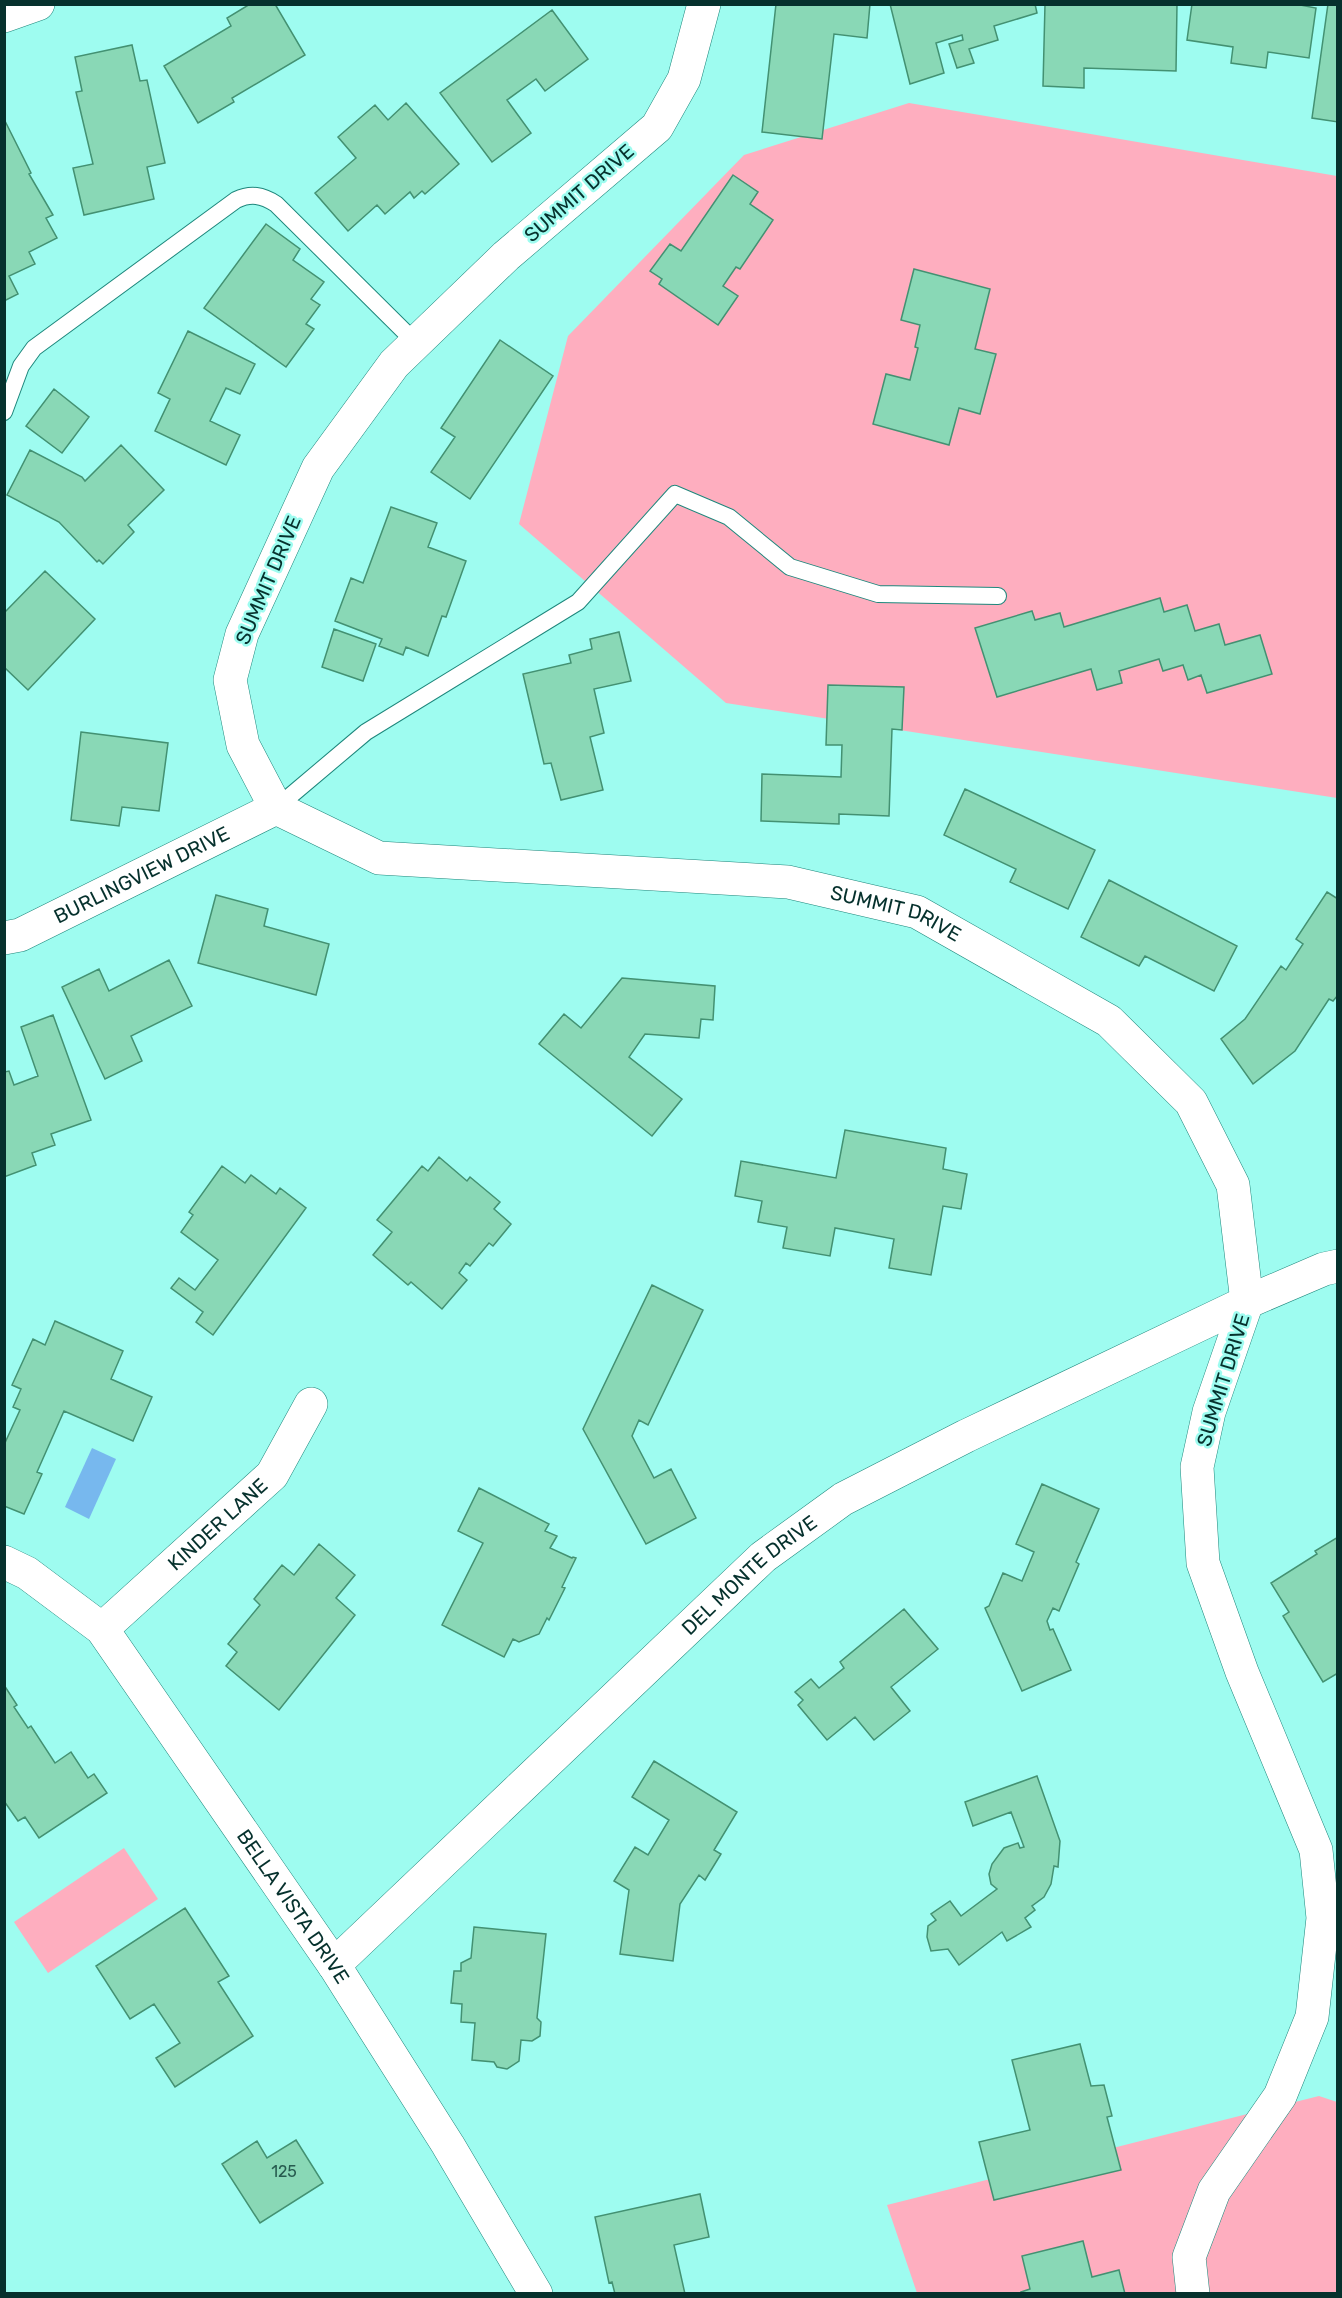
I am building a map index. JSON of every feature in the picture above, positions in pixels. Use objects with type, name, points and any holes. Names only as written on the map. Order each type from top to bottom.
[{"type":"street","points":[[4,16],[38,4]]},
{"type":"street","name":"SUMMIT DRIVE","points":[[704,4],[684,79],[657,127],[506,256],[394,364],[318,468],[242,634],[230,680],[243,745],[276,808],[379,858],[788,882],[917,912],[1109,1021],[1191,1102],[1233,1185],[1247,1302],[1209,1412],[1197,1467],[1203,1563],[1242,1672],[1316,1850],[1323,1918],[1312,2017],[1280,2096],[1214,2191],[1189,2257],[1193,2294]]},
{"type":"street","name":"BURLINGVIEW DRIVE","points":[[4,938],[20,935],[276,808]]},
{"type":"street","name":"DEL MONTE DRIVE","points":[[334,1965],[763,1557],[843,1499],[966,1436],[1247,1302],[1324,1269],[1338,1266]]},
{"type":"street","name":"KINDER LANE","points":[[102,1629],[272,1475],[312,1404]]},
{"type":"street","name":"BELLA VISTA DRIVE","points":[[4,1562],[27,1573],[102,1629],[334,1965],[448,2145],[536,2294]]},
{"type":"lane","points":[[4,412],[21,366],[34,348],[226,207],[245,196],[255,194],[276,204],[416,343]]},
{"type":"lane","points":[[276,808],[366,732],[578,602],[675,494],[729,517],[790,567],[878,594],[998,596]]},
{"type":"shaded area","points":[[909,103],[1337,176],[1337,798],[726,703],[519,524],[568,336],[744,155]]},
{"type":"shaded area","points":[[124,1848],[158,1899],[48,1973],[14,1922]]},
{"type":"shaded area","points":[[1319,2096],[1337,2102],[1337,2293],[917,2293],[887,2205]]},
{"type":"water","points":[[92,1448],[116,1459],[89,1519],[65,1507]]},
{"type":"building","points":[[250,4],[275,4],[305,55],[232,98],[234,102],[198,123],[164,66],[231,26],[227,18]]},
{"type":"building","points":[[776,4],[870,4],[867,38],[834,34],[822,139],[762,132]]},
{"type":"building","points":[[890,4],[1035,4],[1037,13],[994,26],[998,40],[969,49],[974,63],[957,68],[949,44],[963,40],[962,35],[936,43],[944,73],[910,84]]},
{"type":"building","points":[[1045,4],[1177,4],[1176,71],[1084,68],[1084,88],[1043,86]]},
{"type":"building","points":[[1192,4],[1295,4],[1316,8],[1309,58],[1268,52],[1266,68],[1231,63],[1233,47],[1187,40]]},
{"type":"building","points":[[1328,4],[1338,4],[1338,122],[1312,118]]},
{"type":"building","points":[[552,10],[588,59],[545,91],[536,79],[507,100],[531,133],[492,162],[440,93]]},
{"type":"building","points":[[132,45],[140,81],[147,80],[165,163],[147,167],[154,199],[84,215],[73,168],[93,164],[76,92],[82,91],[75,57]]},
{"type":"building","points":[[406,103],[459,164],[425,194],[422,191],[414,198],[410,192],[385,214],[377,205],[348,231],[315,193],[356,158],[338,137],[375,105],[388,120]]},
{"type":"building","points":[[4,119],[31,173],[29,174],[53,215],[46,218],[57,238],[29,252],[35,264],[9,276],[18,294],[4,301]]},
{"type":"building","points":[[733,175],[758,192],[750,204],[773,220],[740,269],[736,267],[723,286],[738,296],[718,325],[659,284],[662,279],[650,271],[670,244],[681,251]]},
{"type":"building","points":[[266,224],[300,249],[293,260],[324,282],[311,299],[320,305],[306,324],[314,329],[286,367],[204,308]]},
{"type":"building","points":[[914,269],[990,289],[975,349],[996,354],[980,414],[959,408],[949,445],[873,424],[886,374],[910,380],[918,348],[915,347],[920,325],[901,320]]},
{"type":"building","points":[[188,331],[255,364],[240,394],[226,388],[210,421],[240,435],[226,465],[155,431],[170,399],[158,393]]},
{"type":"building","points":[[500,340],[553,376],[470,499],[431,472],[455,437],[441,428]]},
{"type":"building","points":[[54,389],[89,417],[62,453],[26,426]]},
{"type":"building","points":[[121,445],[164,490],[128,525],[134,532],[103,564],[99,560],[97,562],[59,522],[7,495],[30,450],[82,477],[85,481]]},
{"type":"building","points":[[391,507],[437,523],[428,547],[466,561],[446,617],[442,616],[428,656],[406,647],[403,655],[379,646],[382,639],[335,621],[351,578],[363,583]]},
{"type":"building","points":[[45,571],[95,619],[28,690],[6,669],[4,670],[4,613]]},
{"type":"building","points":[[1160,598],[1164,612],[1187,605],[1195,631],[1219,624],[1225,645],[1260,635],[1272,674],[1207,693],[1201,675],[1188,680],[1183,665],[1163,671],[1159,659],[1119,671],[1122,683],[1097,690],[1091,669],[997,697],[975,628],[1032,611],[1035,620],[1060,613],[1064,627]]},
{"type":"building","points":[[334,629],[376,644],[363,681],[322,667]]},
{"type":"building","points":[[619,632],[631,681],[594,689],[604,733],[590,737],[603,790],[561,800],[551,763],[544,764],[523,674],[571,663],[569,655],[592,649],[590,639]]},
{"type":"building","points":[[828,685],[904,687],[902,730],[892,729],[889,816],[839,814],[839,824],[761,821],[762,774],[841,777],[842,745],[826,745]]},
{"type":"building","points":[[81,732],[168,743],[159,811],[122,807],[119,826],[71,820]]},
{"type":"building","points":[[965,789],[1095,850],[1068,909],[1010,882],[1016,869],[944,835]]},
{"type":"building","points":[[1109,880],[1237,946],[1214,991],[1145,956],[1139,966],[1081,937]]},
{"type":"building","points":[[1327,892],[1338,899],[1338,995],[1333,1001],[1329,999],[1295,1051],[1253,1084],[1221,1039],[1245,1019],[1281,966],[1286,970],[1303,944],[1296,939]]},
{"type":"building","points":[[216,895],[268,909],[264,926],[329,944],[316,995],[198,963]]},
{"type":"building","points":[[169,960],[192,1006],[131,1036],[142,1061],[105,1079],[62,987],[99,969],[109,991]]},
{"type":"building","points":[[622,978],[715,986],[713,1020],[701,1019],[699,1038],[645,1034],[629,1057],[682,1099],[652,1136],[539,1044],[564,1014],[581,1028]]},
{"type":"building","points":[[53,1015],[91,1120],[51,1134],[55,1145],[32,1153],[36,1165],[4,1177],[4,1072],[9,1071],[14,1085],[38,1076],[21,1027]]},
{"type":"building","points":[[845,1130],[946,1148],[943,1169],[967,1174],[961,1209],[943,1206],[931,1275],[889,1268],[894,1239],[835,1228],[830,1256],[783,1248],[787,1227],[758,1222],[762,1201],[735,1196],[741,1161],[836,1178]]},
{"type":"building","points":[[439,1157],[467,1181],[470,1177],[500,1202],[494,1209],[511,1224],[493,1246],[489,1243],[470,1266],[466,1263],[459,1273],[467,1280],[442,1309],[411,1282],[408,1285],[373,1255],[392,1232],[377,1220],[422,1166],[428,1171]]},
{"type":"building","points":[[222,1166],[245,1183],[251,1175],[276,1194],[280,1188],[306,1208],[213,1335],[196,1322],[203,1312],[171,1288],[179,1278],[195,1290],[218,1260],[181,1232],[193,1215],[189,1212]]},
{"type":"building","points":[[652,1285],[703,1310],[648,1425],[639,1420],[632,1436],[654,1478],[671,1469],[696,1518],[646,1544],[583,1429]]},
{"type":"building","points":[[55,1321],[123,1351],[111,1379],[152,1397],[133,1441],[64,1411],[37,1472],[42,1474],[24,1514],[4,1506],[4,1445],[20,1410],[13,1407],[21,1389],[12,1385],[33,1339],[45,1345]]},
{"type":"building","points":[[1042,1484],[1099,1509],[1076,1562],[1079,1564],[1059,1611],[1053,1608],[1047,1621],[1050,1630],[1053,1629],[1071,1670],[1022,1691],[985,1608],[989,1606],[1003,1573],[1022,1581],[1034,1552],[1016,1544]]},
{"type":"building","points":[[479,1488],[549,1524],[545,1531],[557,1536],[550,1548],[576,1558],[562,1587],[565,1588],[549,1620],[547,1618],[539,1634],[519,1642],[513,1639],[504,1657],[442,1625],[483,1543],[458,1531]]},
{"type":"building","points":[[1338,1537],[1338,1673],[1323,1682],[1283,1616],[1289,1612],[1271,1583],[1317,1554],[1315,1551]]},
{"type":"building","points":[[319,1544],[355,1575],[336,1598],[355,1615],[279,1710],[226,1666],[237,1652],[228,1644],[260,1605],[254,1599],[282,1565],[294,1575]]},
{"type":"building","points":[[904,1609],[938,1649],[891,1687],[910,1711],[874,1740],[855,1717],[827,1740],[798,1705],[803,1700],[795,1692],[811,1679],[819,1688],[844,1668],[840,1662]]},
{"type":"building","points":[[4,1685],[17,1705],[14,1707],[28,1728],[31,1726],[55,1763],[71,1752],[88,1778],[94,1774],[107,1793],[39,1838],[25,1817],[18,1821],[4,1801]]},
{"type":"building","points":[[654,1761],[737,1812],[714,1850],[721,1854],[705,1880],[699,1875],[680,1904],[673,1961],[620,1954],[629,1890],[614,1881],[635,1847],[648,1855],[669,1820],[632,1797]]},
{"type":"building","points":[[1037,1776],[1060,1841],[1058,1867],[1054,1866],[1051,1884],[1044,1897],[1032,1906],[1035,1910],[1025,1918],[1031,1927],[1007,1941],[1002,1932],[959,1965],[948,1949],[931,1951],[927,1937],[928,1926],[936,1920],[931,1914],[950,1901],[961,1916],[997,1889],[991,1884],[989,1874],[992,1864],[1004,1848],[1018,1843],[1020,1848],[1024,1847],[1011,1812],[973,1826],[965,1802]]},
{"type":"building","points":[[185,1908],[229,1976],[218,1982],[253,2036],[175,2087],[156,2058],[180,2043],[154,2004],[130,2019],[96,1966]]},
{"type":"building","points":[[474,1927],[546,1934],[537,2018],[541,2022],[540,2036],[532,2041],[521,2040],[519,2061],[507,2069],[497,2067],[494,2062],[472,2060],[475,2023],[461,2022],[462,2004],[451,2003],[454,1971],[461,1971],[461,1963],[471,1958]]},
{"type":"building","points":[[1080,2044],[1091,2086],[1104,2085],[1112,2116],[1107,2117],[1121,2170],[994,2200],[979,2142],[1030,2130],[1012,2060]]},
{"type":"building","points":[[296,2140],[323,2183],[260,2223],[222,2164],[257,2141],[267,2158]]},
{"type":"building","points":[[700,2194],[709,2237],[674,2245],[685,2294],[615,2294],[612,2282],[609,2283],[595,2217]]},
{"type":"building","points":[[1083,2241],[1092,2277],[1119,2270],[1125,2294],[1022,2294],[1021,2292],[1030,2289],[1022,2256]]}]
